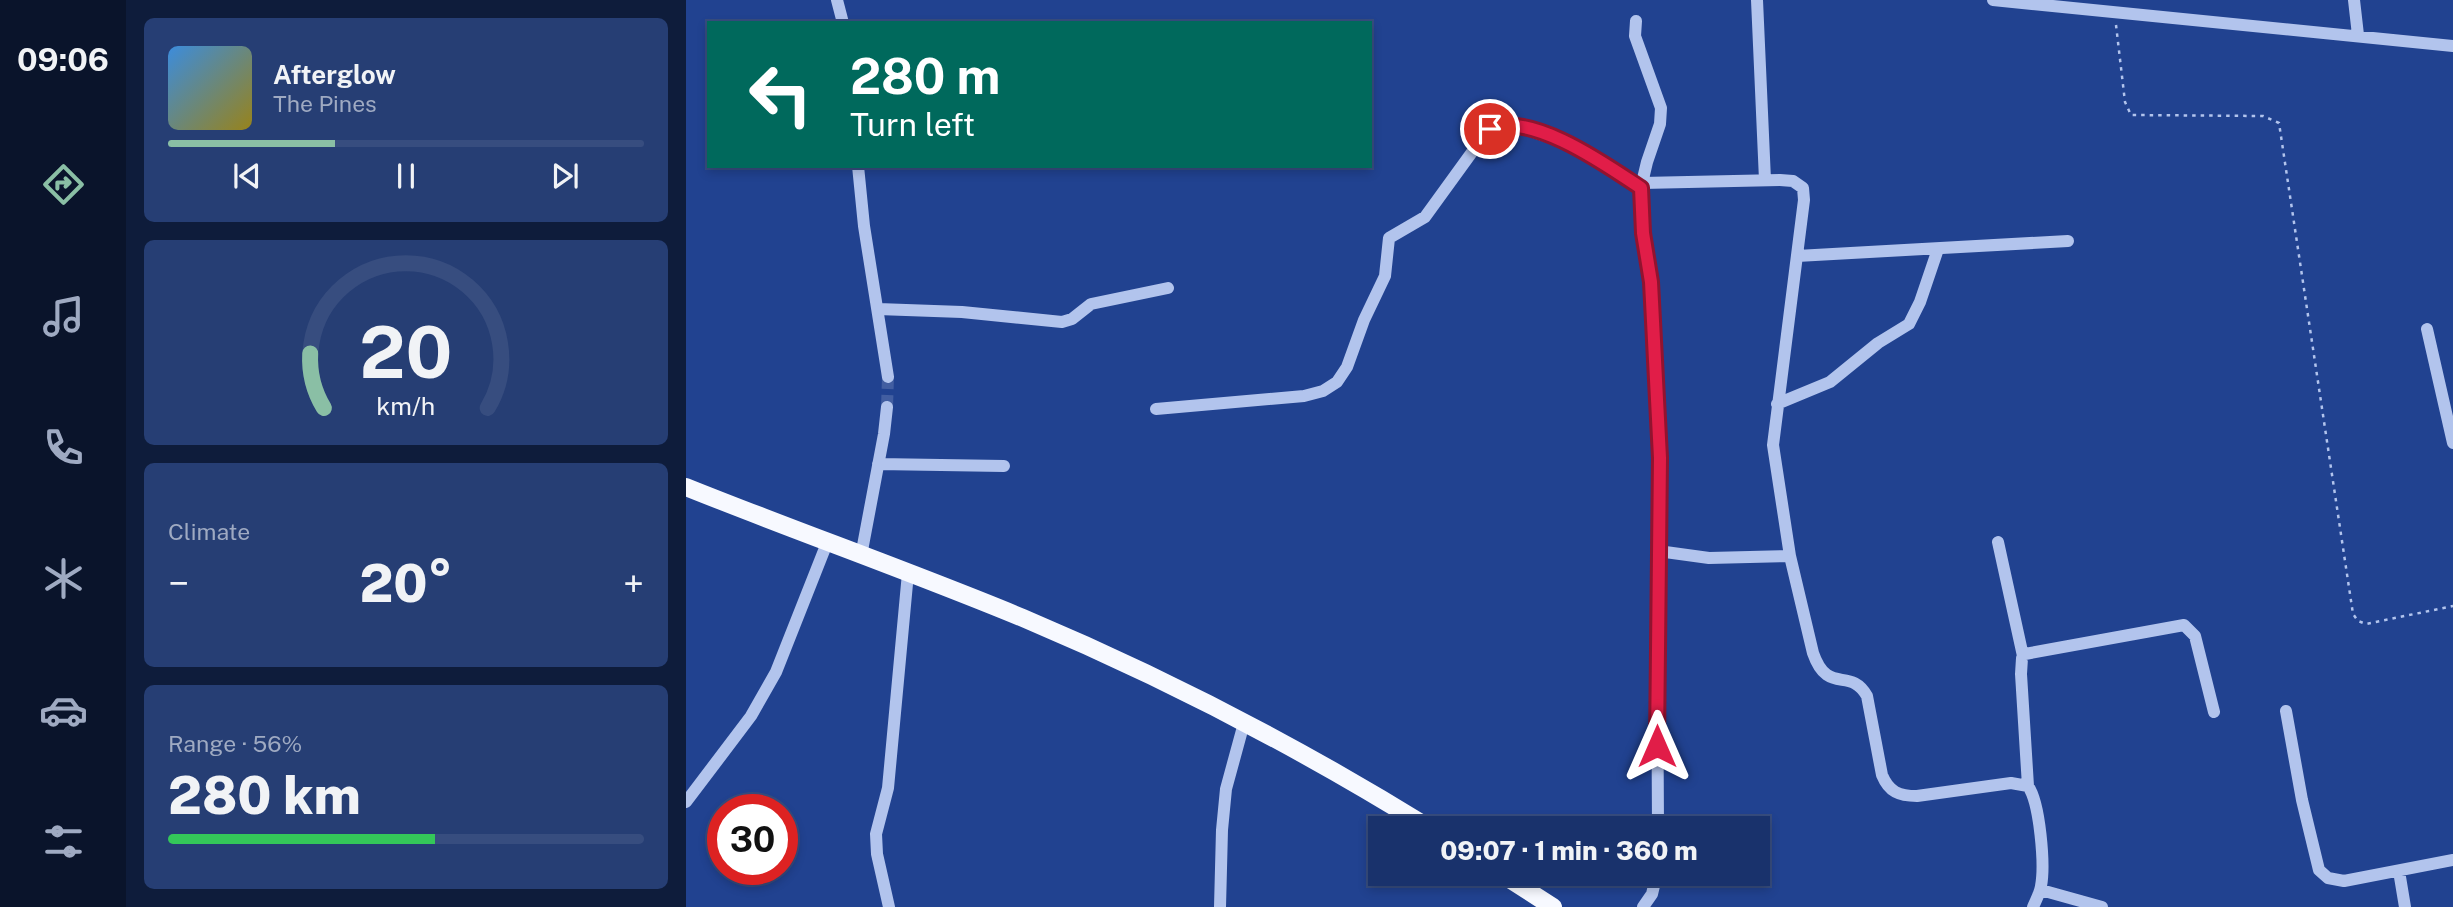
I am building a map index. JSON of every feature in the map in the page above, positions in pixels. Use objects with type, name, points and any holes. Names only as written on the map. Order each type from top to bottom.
[{"type":"main road","points":[[686,487],[908,573],[1095,650],[1244,723],[1408,816]]},
{"type":"main road","points":[[1520,886],[1553,907]]},
{"type":"street","points":[[837,0],[842,21]]},
{"type":"street","points":[[1757,0],[1765,180]]},
{"type":"street","points":[[1993,0],[2453,46]]},
{"type":"street","points":[[2354,0],[2358,36]]},
{"type":"street","points":[[1636,21],[1638,44],[1661,108],[1660,124],[1642,186],[1643,233],[1651,282],[1660,458],[1658,816]]},
{"type":"street","points":[[1156,409],[1304,396],[1323,391],[1338,382],[1348,367],[1364,320],[1385,276],[1389,238],[1425,217],[1490,129],[1510,124],[1575,146],[1642,186],[1793,181],[1803,188],[1804,200],[1773,444],[1790,556],[1818,668],[1824,676],[1854,681],[1867,696],[1882,775],[1894,793],[1917,796],[2011,783],[2028,786]]},
{"type":"street","points":[[858,168],[864,226],[888,377]]},
{"type":"street","points":[[1797,256],[2068,241]]},
{"type":"street","points":[[1777,404],[1830,382],[1858,362],[1878,343],[1909,324],[1920,302],[1938,249]]},
{"type":"street","points":[[878,309],[962,312],[1062,322],[1072,319],[1091,304],[1168,288]]},
{"type":"street","points":[[2427,329],[2453,443]]},
{"type":"street","points":[[861,556],[887,407]]},
{"type":"street","points":[[878,464],[1004,466]]},
{"type":"street","points":[[1998,542],[2023,656],[2021,674],[2028,786],[2035,800],[2042,862],[2041,890],[2033,907]]},
{"type":"street","points":[[686,802],[744,725],[776,672],[827,543]]},
{"type":"street","points":[[1658,551],[1709,558],[1790,556]]},
{"type":"street","points":[[889,907],[877,854],[876,834],[888,788],[908,573]]},
{"type":"street","points":[[2023,656],[2184,625],[2195,636],[2214,712]]},
{"type":"street","points":[[2286,711],[2302,800],[2319,870],[2328,878],[2344,881],[2453,860]]},
{"type":"street","points":[[1220,907],[1226,789],[1244,723]]},
{"type":"street","points":[[2399,871],[2405,907]]},
{"type":"street","points":[[1643,907],[1654,886]]},
{"type":"street","points":[[2041,890],[2102,907]]},
{"type":"path","points":[[2114,12],[2125,102],[2131,115],[2263,116],[2274,119],[2281,128],[2335,503],[2355,618],[2366,624],[2453,606]]},
{"type":"tunnel","points":[[887,407],[888,377]]},
{"type":"route","points":[[1490,129],[1510,124],[1558,139],[1588,152],[1641,188],[1643,233],[1651,282],[1660,458],[1657,746]]}]
